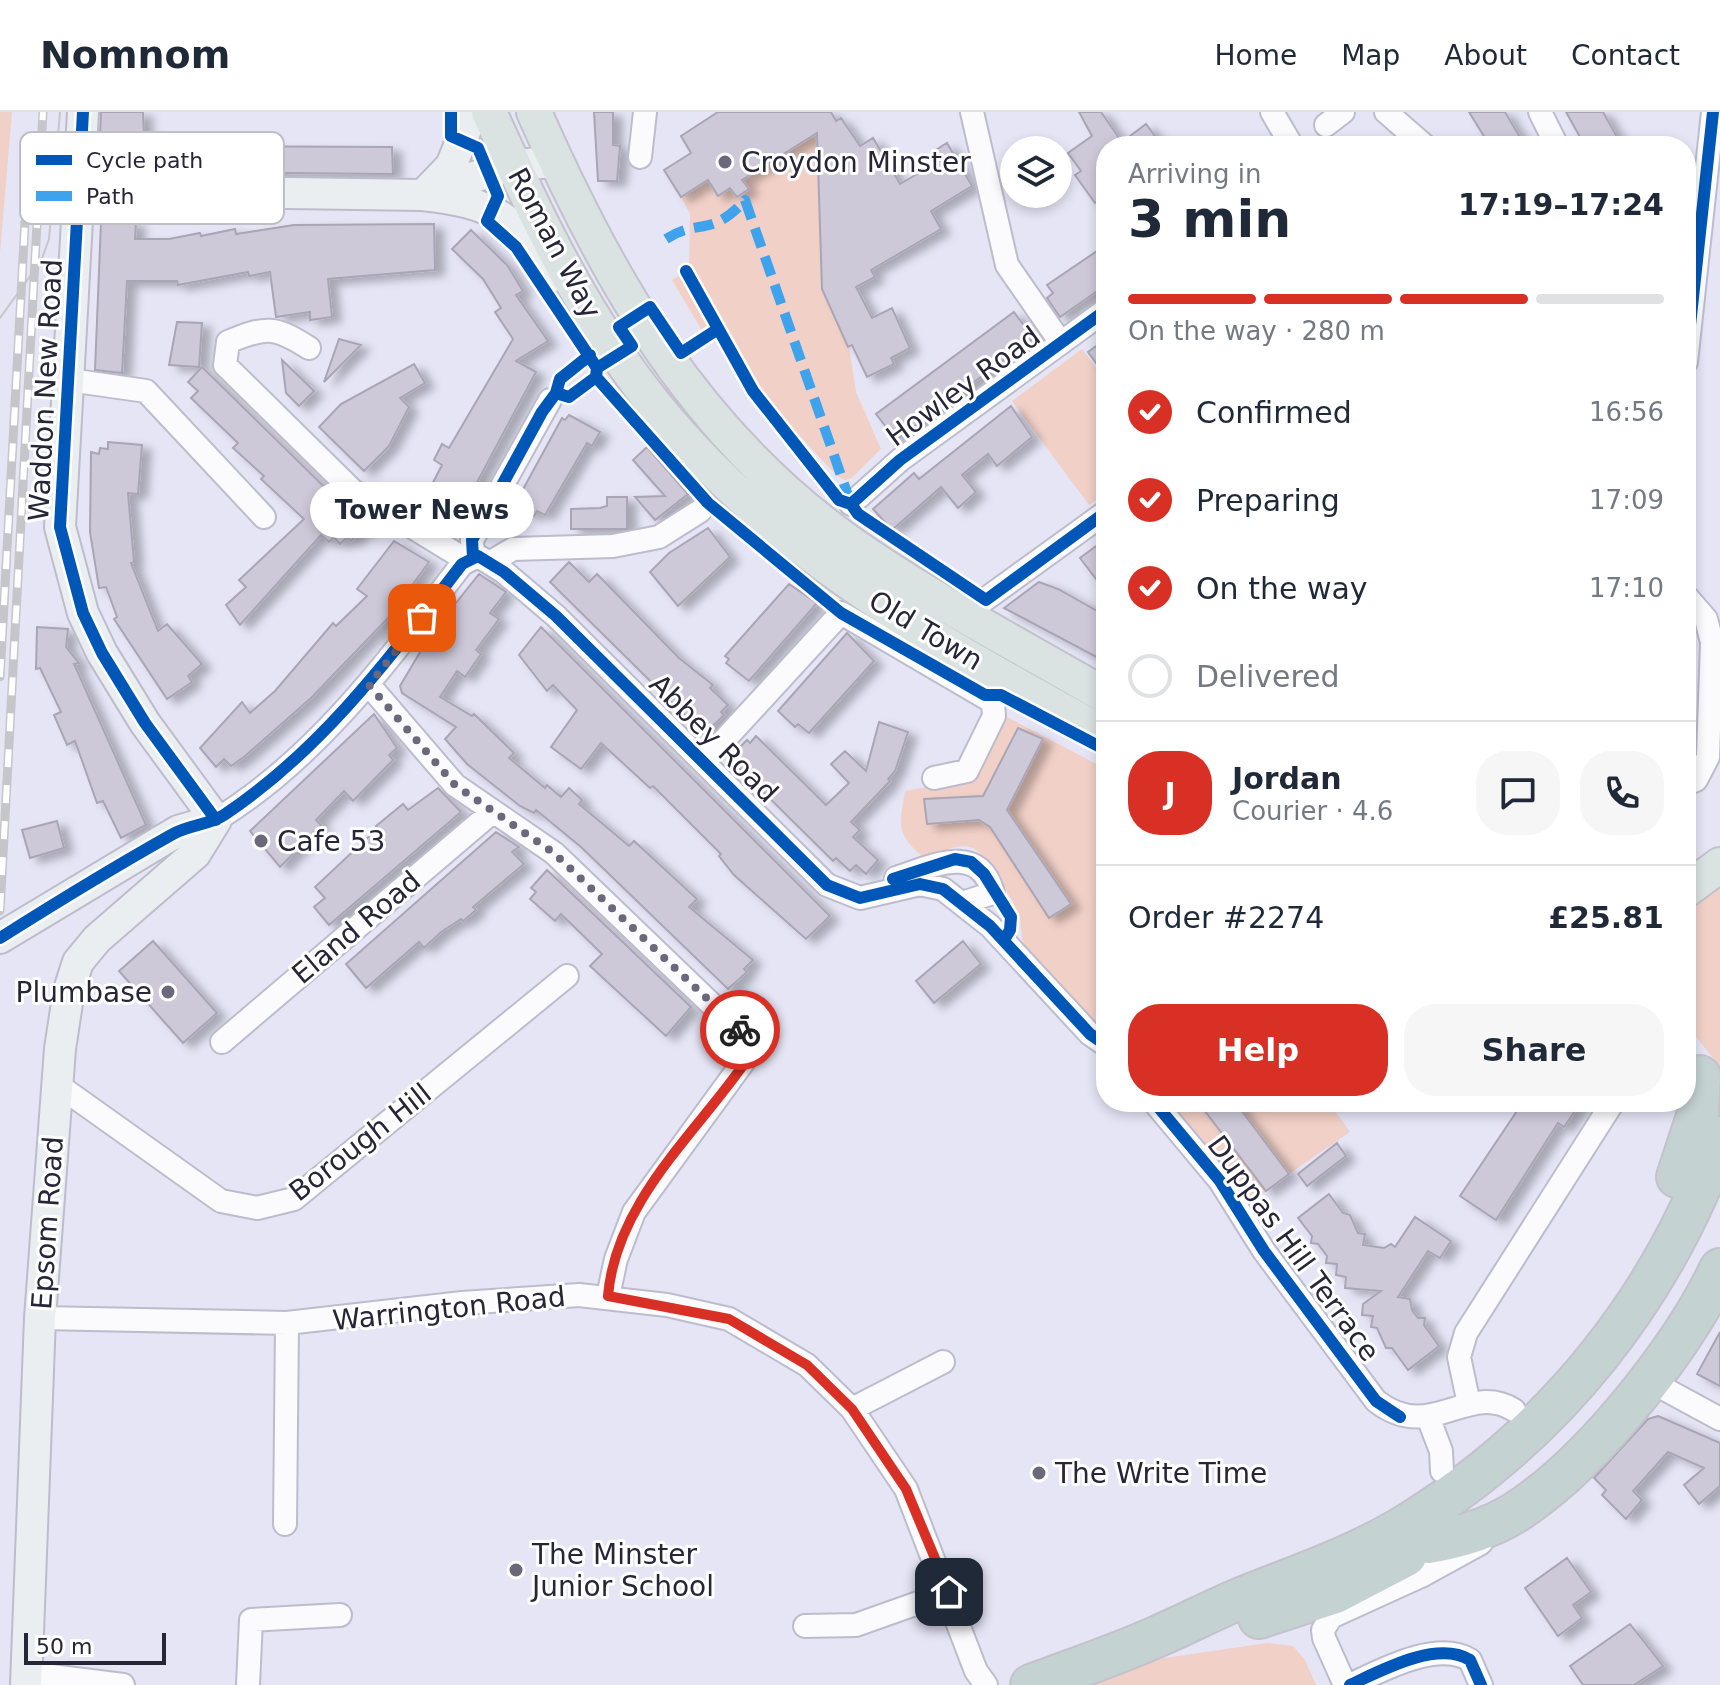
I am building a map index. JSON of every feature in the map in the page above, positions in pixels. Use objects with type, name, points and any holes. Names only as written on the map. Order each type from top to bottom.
[{"type":"highway","points":[[1298,1578],[1442,1471],[1514,1410],[1589,1328],[1632,1266],[1683,1163],[1698,1113],[1702,1075]]},
{"type":"highway","points":[[1153,1639],[1241,1622],[1308,1604],[1355,1584],[1428,1543],[1538,1454],[1592,1399],[1652,1321],[1706,1211],[1720,1137]]},
{"type":"highway","points":[[1031,1685],[1153,1639],[1237,1600],[1298,1578],[1360,1551],[1409,1524],[1484,1471],[1534,1427],[1580,1379],[1706,1211]]},
{"type":"highway","points":[[1428,1543],[1481,1530],[1525,1506],[1592,1444],[1648,1380],[1685,1329],[1720,1269]]},
{"type":"main road","name":"Roman Way","points":[[489,112],[587,308],[659,411],[755,512]]},
{"type":"main road","name":"Roman Way","points":[[534,112],[612,270],[657,348],[714,420],[781,488]]},
{"type":"main road","name":"Old Town","points":[[781,488],[847,540],[965,614],[1096,690]]},
{"type":"main road","name":"Old Town","points":[[755,512],[826,568],[879,603],[1096,729]]},
{"type":"main road","points":[[1696,883],[1720,865]]},
{"type":"street","name":"Waddon New Road","points":[[82,132],[83,112]]},
{"type":"street","points":[[422,195],[451,166],[473,112]]},
{"type":"street","points":[[640,157],[645,112]]},
{"type":"street","points":[[972,112],[1007,265],[1061,343]]},
{"type":"street","points":[[1272,112],[1286,136]]},
{"type":"street","points":[[1386,112],[1414,136]]},
{"type":"street","points":[[1540,112],[1552,136]]},
{"type":"street","points":[[1696,285],[1713,112]]},
{"type":"street","points":[[422,195],[513,165],[558,163]]},
{"type":"street","points":[[284,193],[422,195],[471,202],[506,218],[587,308]]},
{"type":"street","name":"Waddon New Road","points":[[77,224],[60,527],[83,613],[102,653],[145,723],[216,820]]},
{"type":"street","name":"Howley Road","points":[[851,504],[900,460],[1096,317]]},
{"type":"street","name":"Abbey Road","points":[[309,348],[281,330],[265,329],[228,342],[225,365],[352,490],[477,560],[566,626],[827,885],[849,894]]},
{"type":"street","points":[[69,380],[146,391],[264,517]]},
{"type":"street","points":[[477,560],[472,540],[550,400]]},
{"type":"street","points":[[0,938],[178,831],[216,820],[306,749],[369,685],[477,560],[513,549],[613,546],[659,537],[700,511]]},
{"type":"street","points":[[965,614],[1096,519]]},
{"type":"street","points":[[1696,609],[1709,626],[1710,745],[1701,774],[1696,777]]},
{"type":"street","points":[[704,762],[841,613],[993,702],[994,716],[967,771],[934,778]]},
{"type":"street","points":[[369,685],[455,785],[491,813],[554,853],[754,1044],[754,1051],[634,1212],[616,1259],[608,1296]]},
{"type":"street","name":"Eland Road","points":[[222,1042],[491,813]]},
{"type":"street","name":"Epsom Road","points":[[26,1679],[40,1318],[58,1085],[69,990],[78,962],[108,929],[195,854],[216,820]]},
{"type":"street","points":[[849,894],[955,859],[971,862],[979,869],[993,893],[962,903]]},
{"type":"street","points":[[849,894],[860,898],[880,896],[920,884],[943,889],[997,933],[1096,1038]]},
{"type":"street","name":"Borough Hill","points":[[58,1085],[221,1201],[257,1208],[294,1199],[567,976]]},
{"type":"street","name":"Duppas Hill Terrace","points":[[1162,1112],[1220,1181],[1264,1251],[1376,1401],[1400,1417],[1428,1417],[1469,1404],[1504,1404],[1514,1410]]},
{"type":"street","points":[[1469,1404],[1459,1357],[1466,1333],[1607,1112]]},
{"type":"street","name":"Warrington Road","points":[[40,1318],[287,1323],[516,1299],[608,1296],[729,1319],[807,1365],[852,1409],[906,1489],[949,1592],[976,1671],[986,1685]]},
{"type":"street","points":[[285,1524],[287,1323]]},
{"type":"street","points":[[852,1409],[943,1362]]},
{"type":"street","points":[[1648,1380],[1720,1419]]},
{"type":"street","points":[[1428,1417],[1441,1451],[1442,1471]]},
{"type":"street","points":[[1481,1685],[1470,1660],[1449,1652],[1429,1655],[1348,1685],[1324,1638],[1323,1630],[1331,1617],[1467,1552],[1525,1506]]},
{"type":"street","points":[[805,1626],[856,1625],[949,1592]]},
{"type":"street","points":[[248,1685],[251,1620],[340,1615]]},
{"type":"street","points":[[26,1679],[123,1685]]},
{"type":"shaded area","points":[[0,112],[12,112],[0,253]]},
{"type":"shaded area","points":[[813,136],[818,143],[856,392],[881,449],[852,478],[845,480],[837,476],[757,390],[689,269],[690,214],[681,197],[708,180],[718,195],[730,188],[737,197],[749,189],[743,180]]},
{"type":"shaded area","points":[[683,273],[712,325],[704,334],[672,280]]},
{"type":"shaded area","points":[[1082,349],[1096,368],[1096,500],[1089,505],[1012,401]]},
{"type":"shaded area","points":[[1003,715],[1096,764],[1096,1029],[1027,951],[1016,909],[999,878],[978,852],[961,846],[924,858],[908,842],[901,821],[905,791],[972,779]],"holes":[[[1018,728],[1043,740],[1007,810],[1071,904],[1050,918],[990,827],[979,821],[927,824],[983,796]]]},
{"type":"shaded area","points":[[1720,887],[1720,1067],[1696,1037],[1696,905]]},
{"type":"shaded area","points":[[1177,1112],[1206,1112],[1266,1191],[1252,1202]]},
{"type":"shaded area","points":[[1242,1112],[1336,1112],[1350,1132],[1289,1174]]},
{"type":"shaded area","points":[[1267,1643],[1293,1646],[1305,1660],[1316,1685],[1078,1685],[1144,1661]]},
{"type":"building","points":[[101,112],[143,112],[144,132],[100,132]]},
{"type":"building","points":[[594,112],[613,112],[613,145],[620,146],[617,181],[598,181]]},
{"type":"building","points":[[718,112],[831,112],[836,121],[841,118],[860,146],[873,138],[900,184],[939,161],[934,151],[947,143],[972,186],[931,211],[941,229],[871,270],[875,277],[856,287],[872,318],[892,308],[910,348],[891,358],[894,364],[867,377],[852,345],[848,347],[822,289],[817,133],[742,180],[749,189],[737,197],[730,188],[718,196],[708,180],[681,197],[664,170],[691,153],[681,136]]},
{"type":"building","points":[[1079,112],[1101,112],[1118,136],[1096,136],[1095,203],[1075,175],[1081,171],[1072,159],[1072,150],[1092,136]]},
{"type":"building","points":[[1469,112],[1505,112],[1519,136],[1484,136]]},
{"type":"building","points":[[1566,112],[1603,112],[1616,136],[1579,136]]},
{"type":"building","points":[[1146,124],[1155,136],[1130,136]]},
{"type":"building","points":[[284,147],[392,147],[393,174],[284,173]]},
{"type":"building","points":[[101,224],[136,224],[135,239],[169,239],[235,229],[236,234],[294,225],[434,224],[435,270],[328,279],[332,317],[310,320],[310,312],[276,317],[270,272],[249,276],[248,272],[178,285],[177,281],[127,281],[122,373],[95,370]]},
{"type":"building","points":[[471,230],[507,265],[523,291],[516,295],[548,341],[516,361],[536,372],[452,529],[432,519],[436,514],[428,509],[434,497],[427,494],[442,465],[434,460],[442,444],[449,448],[513,339],[495,312],[501,308],[483,279],[452,249]]},
{"type":"building","points":[[1096,252],[1096,292],[1060,317],[1047,298],[1053,293],[1047,285]]},
{"type":"building","points":[[1014,312],[1033,338],[896,440],[876,414]]},
{"type":"building","points":[[177,322],[202,323],[199,367],[169,365]]},
{"type":"building","points":[[339,339],[361,345],[324,382]]},
{"type":"building","points":[[1096,346],[1096,363],[1088,352]]},
{"type":"building","points":[[282,360],[314,391],[299,406],[286,393]]},
{"type":"building","points":[[414,364],[425,383],[400,398],[409,407],[389,446],[364,471],[319,427],[341,404]]},
{"type":"building","points":[[202,367],[365,527],[351,541],[347,537],[340,544],[334,537],[329,542],[321,535],[240,625],[226,605],[246,587],[239,580],[304,519],[261,479],[264,476],[233,448],[238,443],[191,398],[198,391],[188,382]]},
{"type":"building","points":[[1011,406],[1032,437],[997,466],[988,454],[962,475],[976,492],[958,508],[941,487],[892,530],[873,509],[914,473],[919,479]]},
{"type":"building","points":[[569,415],[600,432],[592,446],[587,443],[545,515],[537,511],[534,516],[515,504],[562,418],[565,420]]},
{"type":"building","points":[[108,442],[142,445],[138,494],[128,493],[134,562],[131,563],[158,631],[167,624],[202,664],[188,676],[192,682],[167,699],[114,619],[117,617],[106,587],[99,588],[90,532],[91,452],[99,454],[100,448],[108,449]]},
{"type":"building","points":[[647,447],[688,494],[655,520],[635,497],[665,496],[633,460]]},
{"type":"building","points":[[607,497],[627,497],[627,529],[571,529],[571,509],[607,506]]},
{"type":"building","points":[[708,528],[730,557],[678,606],[650,572],[669,553]]},
{"type":"building","points":[[394,541],[429,562],[387,619],[311,698],[245,756],[231,766],[224,759],[216,767],[200,748],[242,702],[250,713],[275,691],[333,623],[336,626],[367,596],[357,589]]},
{"type":"building","points":[[1096,546],[1096,579],[1080,558]]},
{"type":"building","points":[[569,562],[589,582],[597,574],[679,658],[713,685],[710,688],[728,705],[721,712],[724,715],[704,734],[550,582]]},
{"type":"building","points":[[479,574],[506,592],[490,613],[499,619],[476,650],[481,654],[465,677],[457,671],[440,697],[472,716],[474,714],[514,753],[509,758],[545,788],[547,785],[561,797],[569,788],[582,800],[579,804],[629,846],[634,841],[697,899],[689,907],[753,960],[744,969],[747,972],[728,989],[581,847],[536,810],[534,813],[520,806],[467,764],[445,739],[456,727],[402,693],[400,686],[429,637]]},
{"type":"building","points":[[1039,582],[1058,589],[1096,610],[1096,657],[1004,608]]},
{"type":"building","points":[[789,584],[817,603],[749,681],[726,663],[729,659],[725,656]]},
{"type":"building","points":[[37,627],[68,629],[66,647],[79,663],[74,664],[146,825],[121,838],[103,801],[97,803],[75,741],[67,745],[54,715],[61,712],[40,668],[36,669]]},
{"type":"building","points":[[541,627],[830,916],[806,939],[734,875],[719,856],[721,854],[653,786],[650,788],[601,743],[581,769],[551,747],[577,710],[553,685],[547,691],[519,655]]},
{"type":"building","points":[[847,633],[874,661],[809,733],[798,724],[795,727],[778,711]]},
{"type":"building","points":[[374,714],[397,748],[389,755],[393,760],[353,801],[344,791],[316,820],[321,825],[280,867],[250,831]]},
{"type":"building","points":[[879,722],[908,732],[895,771],[888,779],[890,781],[851,822],[860,830],[853,837],[878,860],[866,874],[856,865],[850,871],[836,858],[833,861],[729,758],[747,740],[750,743],[756,736],[826,805],[849,783],[831,764],[845,751],[866,771]]},
{"type":"building","points":[[1018,728],[1043,739],[1007,810],[1071,904],[1049,918],[990,827],[979,820],[927,824],[924,799],[983,796]]},
{"type":"building","points":[[438,788],[461,812],[329,925],[314,907],[325,898],[315,887],[378,828],[376,826],[403,804],[408,810]]},
{"type":"building","points":[[57,821],[64,848],[30,858],[22,830]]},
{"type":"building","points":[[496,832],[519,847],[512,852],[524,864],[473,907],[476,910],[463,921],[461,919],[441,932],[424,948],[419,942],[366,988],[346,964]]},
{"type":"building","points":[[547,870],[691,1007],[666,1036],[590,966],[602,954],[561,914],[555,921],[530,899],[536,892],[531,888]]},
{"type":"building","name":"Plumbase","points":[[153,941],[217,1013],[183,1043],[119,971]]},
{"type":"building","points":[[963,941],[981,964],[934,1003],[916,981]]},
{"type":"building","points":[[1206,1112],[1242,1112],[1289,1174],[1266,1191]]},
{"type":"building","points":[[1516,1112],[1574,1112],[1564,1127],[1558,1123],[1496,1220],[1460,1196]]},
{"type":"building","points":[[1337,1143],[1346,1156],[1307,1186],[1298,1174]]},
{"type":"building","points":[[1329,1194],[1343,1213],[1350,1215],[1358,1233],[1365,1234],[1363,1245],[1384,1248],[1391,1244],[1395,1247],[1415,1217],[1451,1241],[1440,1258],[1428,1251],[1398,1297],[1410,1299],[1412,1310],[1418,1318],[1425,1318],[1424,1325],[1439,1346],[1408,1370],[1392,1348],[1386,1348],[1377,1328],[1371,1327],[1373,1316],[1362,1315],[1363,1304],[1381,1291],[1345,1288],[1346,1277],[1336,1275],[1337,1264],[1326,1263],[1327,1256],[1318,1244],[1311,1243],[1312,1236],[1298,1218]]},
{"type":"building","points":[[1720,1332],[1720,1386],[1697,1374]]},
{"type":"building","points":[[1658,1416],[1720,1443],[1720,1486],[1699,1504],[1684,1485],[1704,1468],[1668,1452],[1633,1491],[1642,1500],[1626,1519],[1602,1495],[1606,1490],[1594,1478],[1648,1419]]},
{"type":"building","points":[[1567,1558],[1591,1592],[1573,1605],[1582,1618],[1558,1636],[1525,1588]]},
{"type":"building","points":[[1630,1624],[1663,1666],[1634,1685],[1583,1685],[1570,1666]]},
{"type":"tram line","points":[[58,132],[60,112]]},
{"type":"tram line","points":[[0,318],[41,261],[50,224]]},
{"type":"railway","points":[[42,132],[43,112]]},
{"type":"railway","points":[[0,677],[25,224]]},
{"type":"railway","points":[[0,911],[37,224]]},
{"type":"marked path","points":[[666,239],[687,229],[714,224],[745,200],[851,504]]},
{"type":"cycle path","points":[[82,132],[83,112]]},
{"type":"cycle path","points":[[451,112],[451,136],[478,148],[498,196],[487,221],[516,247],[597,368],[596,377],[569,397],[556,393]]},
{"type":"cycle path","points":[[1696,269],[1713,112]]},
{"type":"cycle path","points":[[77,224],[60,527],[83,613],[102,653],[145,723],[216,820]]},
{"type":"cycle path","points":[[686,271],[753,391],[839,500],[851,504],[858,514],[986,600],[1096,519]]},
{"type":"cycle path","points":[[597,368],[632,346],[619,327],[650,307],[681,353],[718,329]]},
{"type":"cycle path","points":[[851,504],[900,460],[1096,317]]},
{"type":"cycle path","points":[[473,557],[472,540],[542,412],[556,393],[560,379],[590,355]]},
{"type":"cycle path","points":[[596,377],[708,503],[841,613],[985,695],[1001,695],[1096,745]]},
{"type":"cycle path","points":[[0,938],[173,834],[224,815],[260,789],[293,761],[354,699],[462,564],[478,556],[504,572],[556,616],[827,885],[860,898],[920,884],[943,889],[990,926],[1096,1038]]},
{"type":"cycle path","points":[[893,879],[955,859],[971,862],[984,874],[1011,917],[1010,930],[1004,940]]},
{"type":"cycle path","points":[[1162,1112],[1220,1181],[1264,1251],[1376,1401],[1400,1417]]},
{"type":"cycle path","points":[[1350,1685],[1410,1659],[1442,1653],[1470,1660],[1481,1685]]},
{"type":"way so far","points":[[422,618],[369,685],[455,785],[491,813],[554,853],[740,1030]]},
{"type":"place","name":"Croydon Minster","points":[[725,162]]},
{"type":"place","name":"Tower News","points":[[422,618]]},
{"type":"place","name":"Cafe 53","points":[[261,841]]},
{"type":"place","name":"Plumbase","points":[[168,992]]},
{"type":"place","name":"The Write Time","points":[[1039,1473]]},
{"type":"place","name":"The Minster Junior School","points":[[516,1570]]},
{"type":"route","points":[[740,1030],[755,1048],[634,1212],[611,1275],[608,1296],[729,1319],[807,1365],[852,1409],[906,1489],[949,1592]]}]
